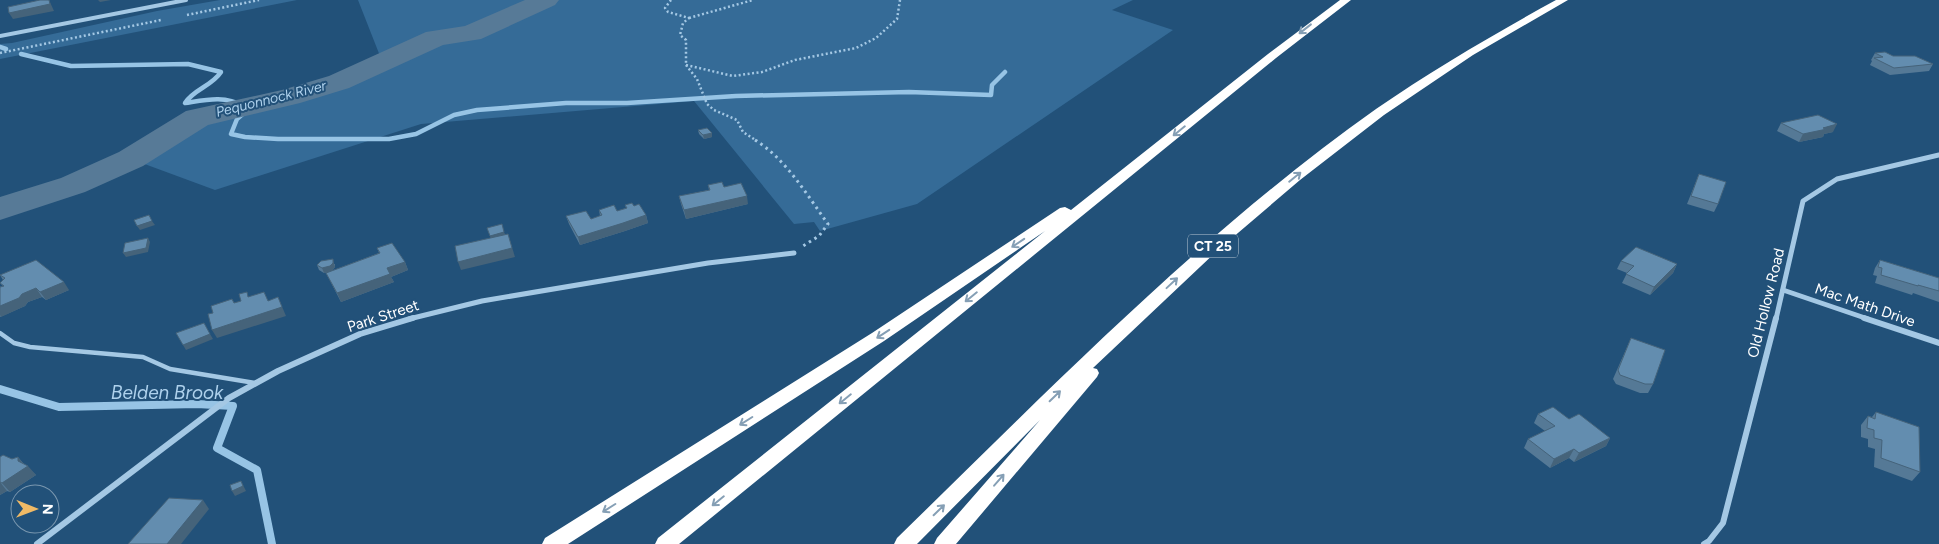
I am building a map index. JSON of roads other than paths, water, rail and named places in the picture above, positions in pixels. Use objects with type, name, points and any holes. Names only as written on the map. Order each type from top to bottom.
[{"type":"highway","points":[[665,544],[1296,37],[1346,0]]},
{"type":"highway","name":"CT 25","points":[[904,544],[1152,302],[1266,200],[1366,122],[1455,62],[1562,0]]},
{"type":"highway","points":[[552,544],[878,337],[1160,146]]},
{"type":"highway","points":[[944,544],[1152,302]]},
{"type":"street","points":[[0,36],[186,0]]},
{"type":"street","name":"Old Hollow Road","points":[[1704,544],[1709,541],[1723,523],[1783,290],[1803,201],[1837,179],[1939,155]]},
{"type":"street","name":"Park Street","points":[[37,544],[229,398],[278,371],[360,334],[411,318],[482,301],[708,263],[794,253]]},
{"type":"street","name":"Mac Math Drive","points":[[1783,290],[1939,343]]},
{"type":"lane","points":[[0,333],[14,343],[30,347],[143,357],[170,369],[257,383]]},
{"type":"waterway","name":"Pequonnock River","points":[[0,209],[73,185],[131,159],[197,118],[289,97],[339,82],[436,38],[471,33],[546,0]]},
{"type":"waterway","points":[[0,47],[6,49]]},
{"type":"waterway","points":[[21,54],[71,66],[188,64],[221,72],[213,81],[193,94],[185,103],[222,99],[243,106]]},
{"type":"waterway","points":[[254,104],[237,119],[231,134],[245,137],[278,139],[389,139],[416,134],[454,115],[477,110],[566,103],[627,103],[736,96],[909,92],[991,95],[992,85],[1005,72]]},
{"type":"waterway","name":"Belden Brook","points":[[0,389],[59,407],[197,404],[233,406],[217,448],[257,470],[272,544]]}]
